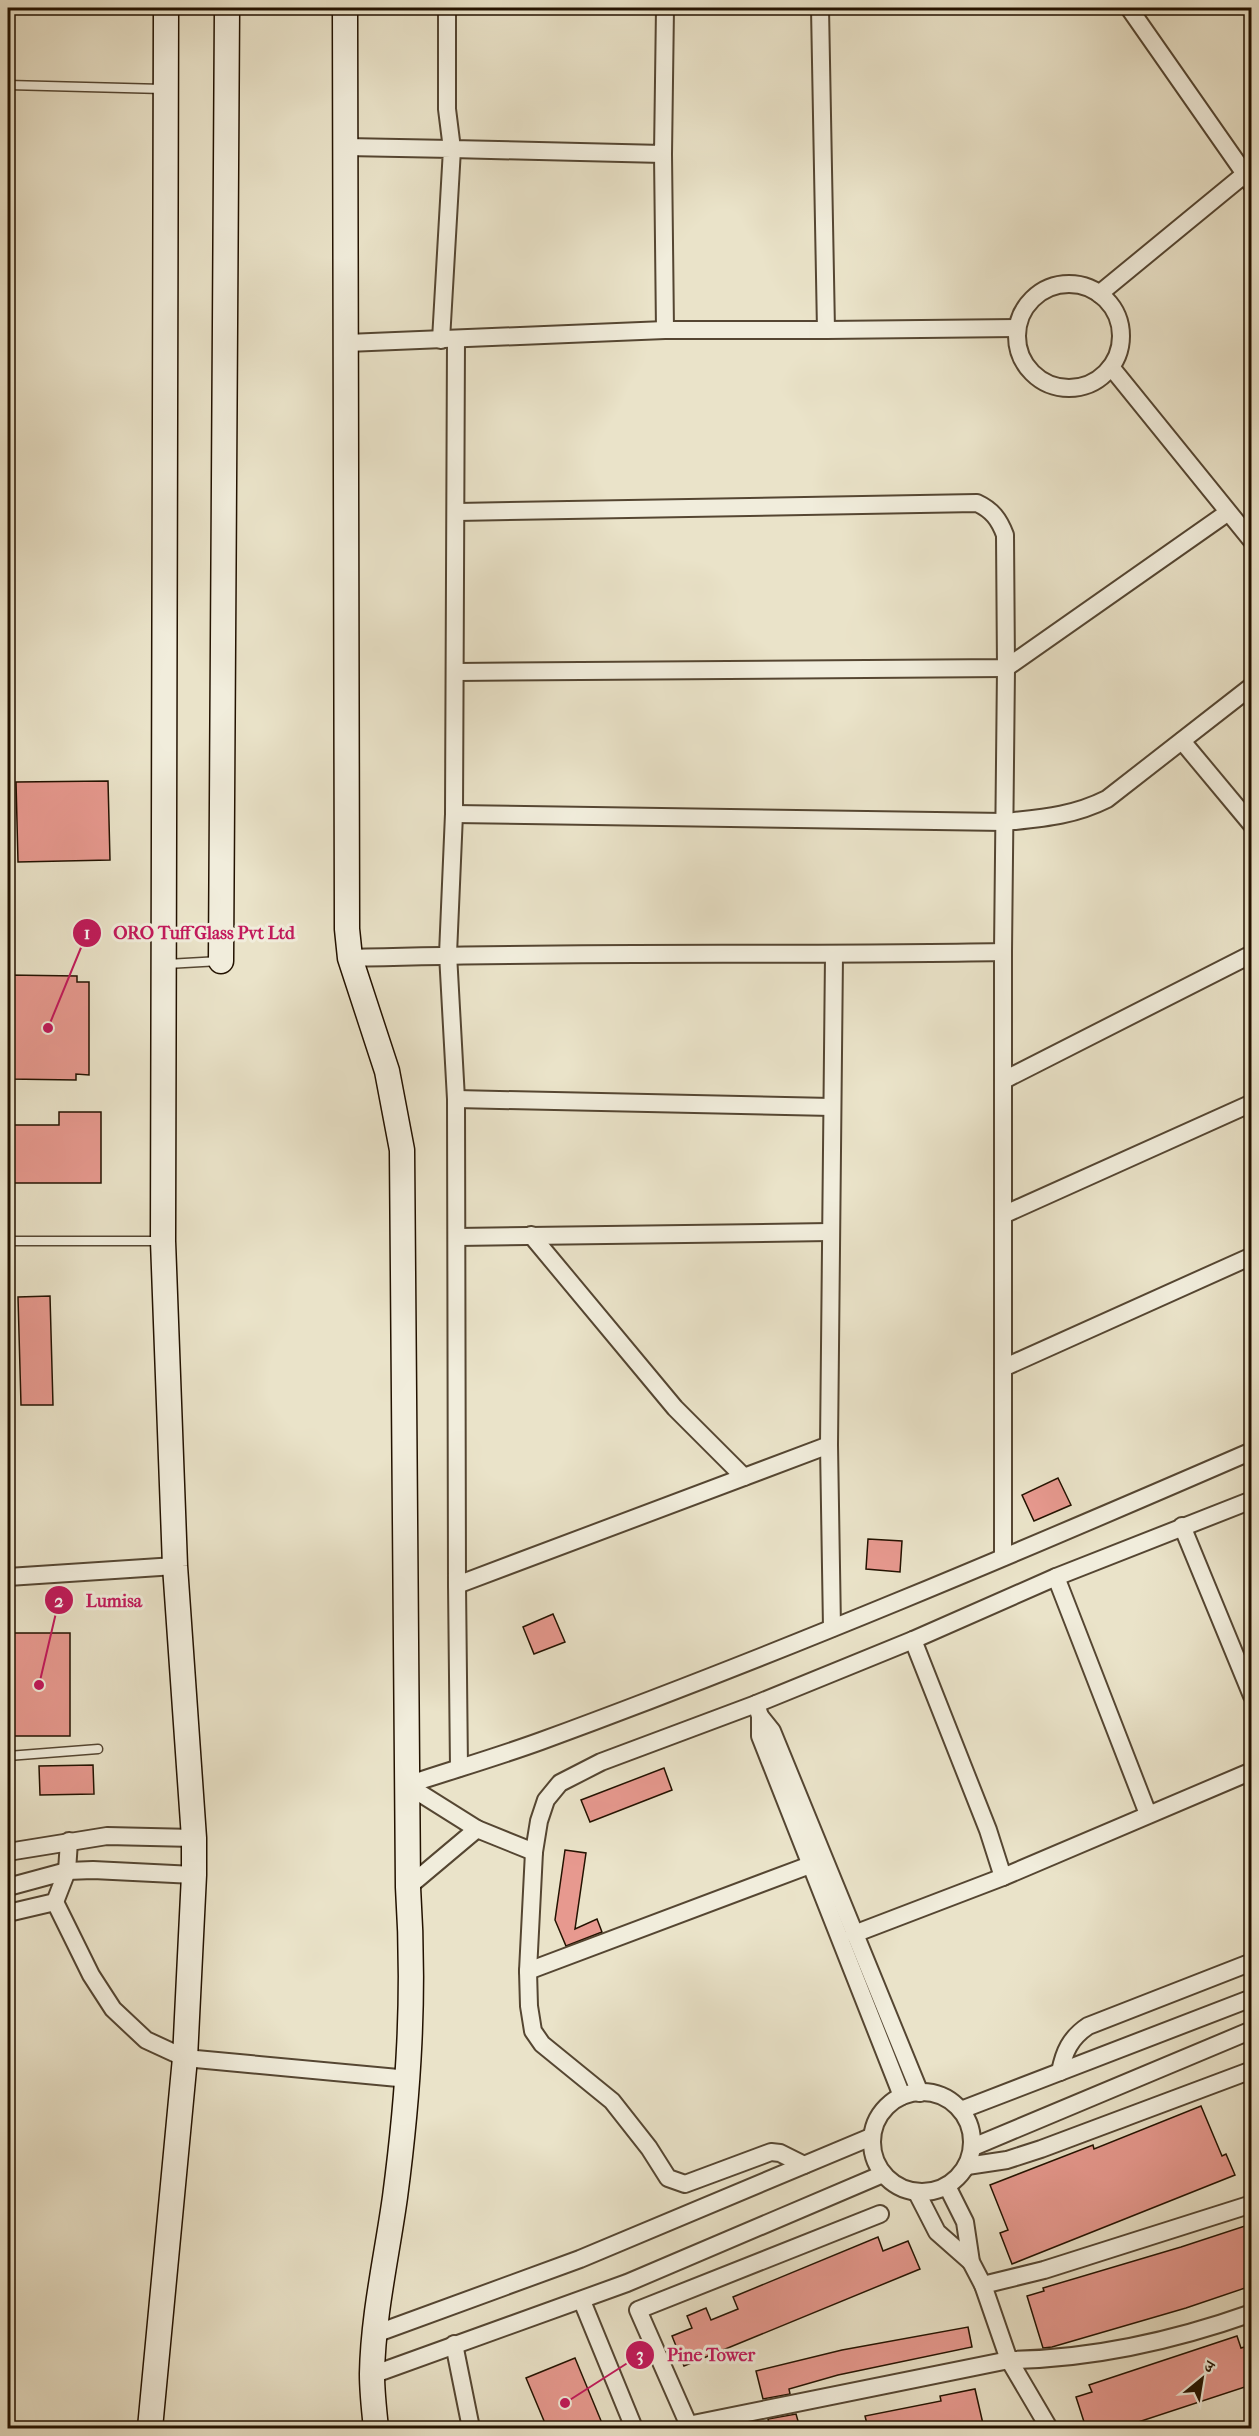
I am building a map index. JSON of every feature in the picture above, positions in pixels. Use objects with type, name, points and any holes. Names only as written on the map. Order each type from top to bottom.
[{"type":"main road","points":[[150,2428],[184,2058],[194,1875],[194,1838],[175,1566],[162,1240],[166,8]]},
{"type":"main road","points":[[221,961],[227,8]]},
{"type":"main road","points":[[345,8],[347,917],[350,958],[387,1071],[402,1150],[408,1887],[412,1947],[409,2079],[375,2334],[372,2374],[375,2428]]},
{"type":"street","points":[[447,8],[447,109],[452,149],[449,340],[457,512],[454,814],[448,954],[456,1099],[459,1768]]},
{"type":"street","points":[[665,8],[663,154],[665,330]]},
{"type":"street","points":[[820,8],[826,330]]},
{"type":"street","points":[[1099,294],[1249,176],[1130,8]]},
{"type":"street","points":[[346,147],[663,154]]},
{"type":"street","points":[[1059,285],[1080,285],[1099,294],[1114,309],[1121,328],[1120,349],[1111,367],[1097,381],[1078,388],[1058,388],[1040,380],[1025,366],[1017,348],[1017,328],[1024,308],[1039,293],[1059,285]]},
{"type":"street","points":[[347,343],[665,330],[1017,328]]},
{"type":"street","points":[[1111,367],[1251,541]]},
{"type":"street","points":[[457,512],[977,502],[990,509],[1000,523],[1005,535],[1006,668],[1003,952],[1003,1557]]},
{"type":"street","points":[[456,672],[1006,668],[1227,513]]},
{"type":"street","points":[[454,814],[1005,822],[1070,814],[1107,799],[1251,686]]},
{"type":"street","points":[[1182,741],[1251,825]]},
{"type":"street","points":[[350,958],[448,954],[834,955],[1003,952]]},
{"type":"street","points":[[1004,1080],[1251,954]]},
{"type":"street","points":[[832,1628],[829,1445],[834,955]]},
{"type":"street","points":[[456,1099],[832,1107]]},
{"type":"street","points":[[1003,1215],[1251,1103]]},
{"type":"street","points":[[457,1237],[830,1232]]},
{"type":"street","points":[[531,1235],[675,1408],[744,1477]]},
{"type":"street","points":[[1003,1368],[1251,1256]]},
{"type":"street","points":[[457,1585],[829,1445]]},
{"type":"street","points":[[407,1785],[551,1737],[832,1628],[1251,1451]]},
{"type":"street","points":[[804,2165],[780,2153],[771,2152],[685,2184],[668,2178],[649,2148],[612,2101],[542,2044],[532,2031],[528,1971],[534,1852],[539,1821],[546,1800],[560,1783],[601,1762],[758,1710],[1056,1577],[1251,1500]]},
{"type":"street","points":[[1182,1526],[1251,1696]]},
{"type":"street","points":[[8,1577],[175,1566]]},
{"type":"street","points":[[1056,1577],[1148,1814]]},
{"type":"street","points":[[913,1640],[988,1830],[1004,1877]]},
{"type":"street","points":[[758,1710],[760,1736],[902,2096]]},
{"type":"street","points":[[758,1710],[772,1731],[920,2093]]},
{"type":"street","points":[[854,1934],[1004,1877],[1251,1771]]},
{"type":"street","points":[[407,1785],[477,1829],[534,1852]]},
{"type":"street","points":[[408,1887],[477,1829]]},
{"type":"street","points":[[8,1852],[107,1836],[194,1838]]},
{"type":"street","points":[[69,1841],[67,1871],[56,1902],[91,1975],[113,2009],[146,2040],[184,2058],[409,2079]]},
{"type":"street","points":[[528,1971],[810,1865]]},
{"type":"street","points":[[8,1887],[67,1871],[103,1870],[194,1875]]},
{"type":"street","points":[[8,1913],[56,1902]]},
{"type":"street","points":[[1060,2072],[1064,2053],[1070,2042],[1076,2034],[1088,2026],[1251,1962]]},
{"type":"street","points":[[962,2110],[1251,1998]]},
{"type":"street","points":[[973,2147],[1251,2030]]},
{"type":"street","points":[[967,2166],[1007,2160],[1041,2149],[1251,2070]]},
{"type":"street","points":[[927,2092],[946,2097],[962,2110],[971,2127],[973,2147],[967,2166],[955,2182],[937,2191],[917,2193],[898,2187],[883,2174],[874,2157],[871,2137],[877,2118],[890,2103],[902,2096],[927,2092]]},
{"type":"street","points":[[375,2334],[580,2259],[871,2137]]},
{"type":"street","points":[[372,2374],[582,2301],[883,2174]]},
{"type":"street","points":[[947,2186],[965,2222],[971,2262],[983,2285],[1009,2360],[1049,2428]]},
{"type":"street","points":[[917,2193],[937,2232],[971,2262]]},
{"type":"street","points":[[983,2285],[1044,2270],[1251,2204]]},
{"type":"street","points":[[880,2214],[638,2310],[689,2427],[1009,2360],[1056,2359],[1161,2341],[1251,2313]]},
{"type":"street","points":[[582,2301],[634,2428]]},
{"type":"street","points":[[454,2344],[471,2428]]},
{"type":"lane","points":[[8,85],[166,89]]},
{"type":"lane","points":[[163,964],[221,961]]},
{"type":"lane","points":[[8,1241],[162,1240]]},
{"type":"lane","points":[[8,1756],[98,1749]]},
{"type":"building","points":[[108,781],[110,860],[18,862],[16,782]]},
{"type":"building","points":[[8,975],[77,976],[77,982],[89,982],[89,1075],[76,1074],[76,1080],[8,1079]]},
{"type":"building","points":[[59,1112],[101,1112],[101,1183],[8,1183],[8,1125],[59,1125]]},
{"type":"building","points":[[50,1296],[53,1405],[21,1405],[18,1297]]},
{"type":"building","points":[[1058,1478],[1071,1505],[1034,1521],[1022,1495]]},
{"type":"building","points":[[868,1539],[902,1541],[900,1572],[866,1569]]},
{"type":"building","points":[[553,1614],[565,1642],[534,1654],[523,1627]]},
{"type":"building","points":[[8,1633],[70,1633],[70,1736],[8,1736]]},
{"type":"building","points":[[93,1765],[94,1794],[40,1795],[39,1766]]},
{"type":"building","points":[[664,1768],[672,1790],[590,1822],[581,1800]]},
{"type":"building","points":[[565,1850],[586,1853],[575,1929],[597,1919],[602,1932],[566,1946],[555,1920]]},
{"type":"building","points":[[1201,2106],[1222,2156],[1226,2154],[1235,2175],[1012,2264],[1000,2233],[1008,2230],[990,2185],[1093,2145],[1094,2149]]},
{"type":"building","points":[[1251,2224],[1251,2286],[1186,2308],[1043,2348],[1027,2296],[1044,2291],[1043,2288]]},
{"type":"building","points":[[878,2237],[883,2251],[908,2241],[920,2269],[684,2366],[672,2336],[692,2328],[687,2316],[706,2308],[711,2320],[738,2309],[733,2297]]},
{"type":"building","points":[[968,2327],[972,2347],[838,2375],[789,2389],[790,2394],[763,2399],[756,2371],[842,2350]]},
{"type":"building","points":[[1237,2336],[1241,2348],[1251,2345],[1251,2385],[1120,2428],[1086,2428],[1076,2397],[1092,2392],[1089,2385]]},
{"type":"building","points":[[575,2358],[604,2428],[547,2428],[526,2378]]},
{"type":"building","points":[[975,2389],[984,2428],[868,2428],[865,2416],[941,2401],[940,2396]]},
{"type":"building","points":[[796,2414],[800,2428],[770,2428],[768,2419]]},
{"type":"place","name":"ORO Tuff Glass Pvt Ltd","points":[[48,1028]]},
{"type":"place","name":"Lumisa","points":[[39,1685]]},
{"type":"place","name":"Pine Tower","points":[[565,2403]]}]
